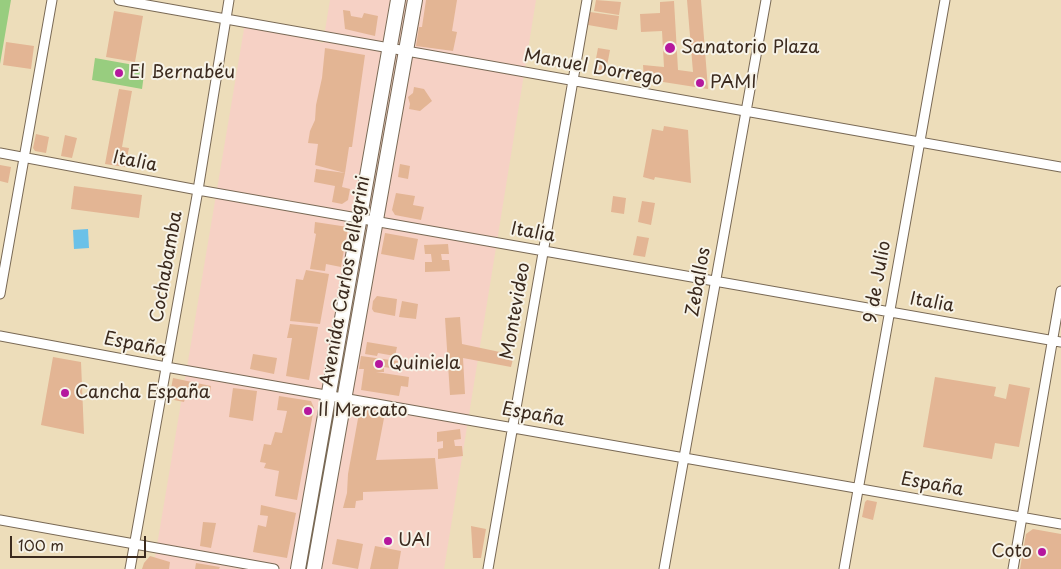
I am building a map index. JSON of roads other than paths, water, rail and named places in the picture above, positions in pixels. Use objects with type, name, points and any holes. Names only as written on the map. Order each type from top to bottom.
[{"type":"main road","name":"Avenida Carlos Pellegrini","points":[[298,569],[398,0]]},
{"type":"main road","name":"Avenida Carlos Pellegrini","points":[[314,569],[415,0]]},
{"type":"street","points":[[0,294],[52,0]]},
{"type":"street","name":"Manuel Dorrego","points":[[119,0],[1061,167]]},
{"type":"street","name":"Cochabamba","points":[[130,569],[198,190],[229,0]]},
{"type":"street","name":"Montevideo","points":[[488,569],[587,0]]},
{"type":"street","name":"Zeballos","points":[[664,569],[766,0]]},
{"type":"street","name":"9 de Julio","points":[[844,569],[944,0]]},
{"type":"street","name":"Italia","points":[[0,153],[376,222],[1057,341]]},
{"type":"street","points":[[1013,569],[1057,341],[1061,291]]},
{"type":"street","name":"España","points":[[0,336],[328,396],[1061,524]]},
{"type":"street","points":[[0,520],[274,569]]},
{"type":"water","points":[[88,229],[89,248],[74,249],[73,230]]},
{"type":"place","name":"Sanatorio Plaza","points":[[670,48]]},
{"type":"place","name":"El Bernabéu","points":[[119,73]]},
{"type":"place","name":"PAMI","points":[[700,83]]},
{"type":"place","name":"Quiniela","points":[[379,364]]},
{"type":"place","name":"Cancha España","points":[[65,393]]},
{"type":"place","name":"Il Mercato","points":[[308,411]]},
{"type":"place","name":"UAI","points":[[388,541]]},
{"type":"place","name":"Coto","points":[[1042,552]]}]
